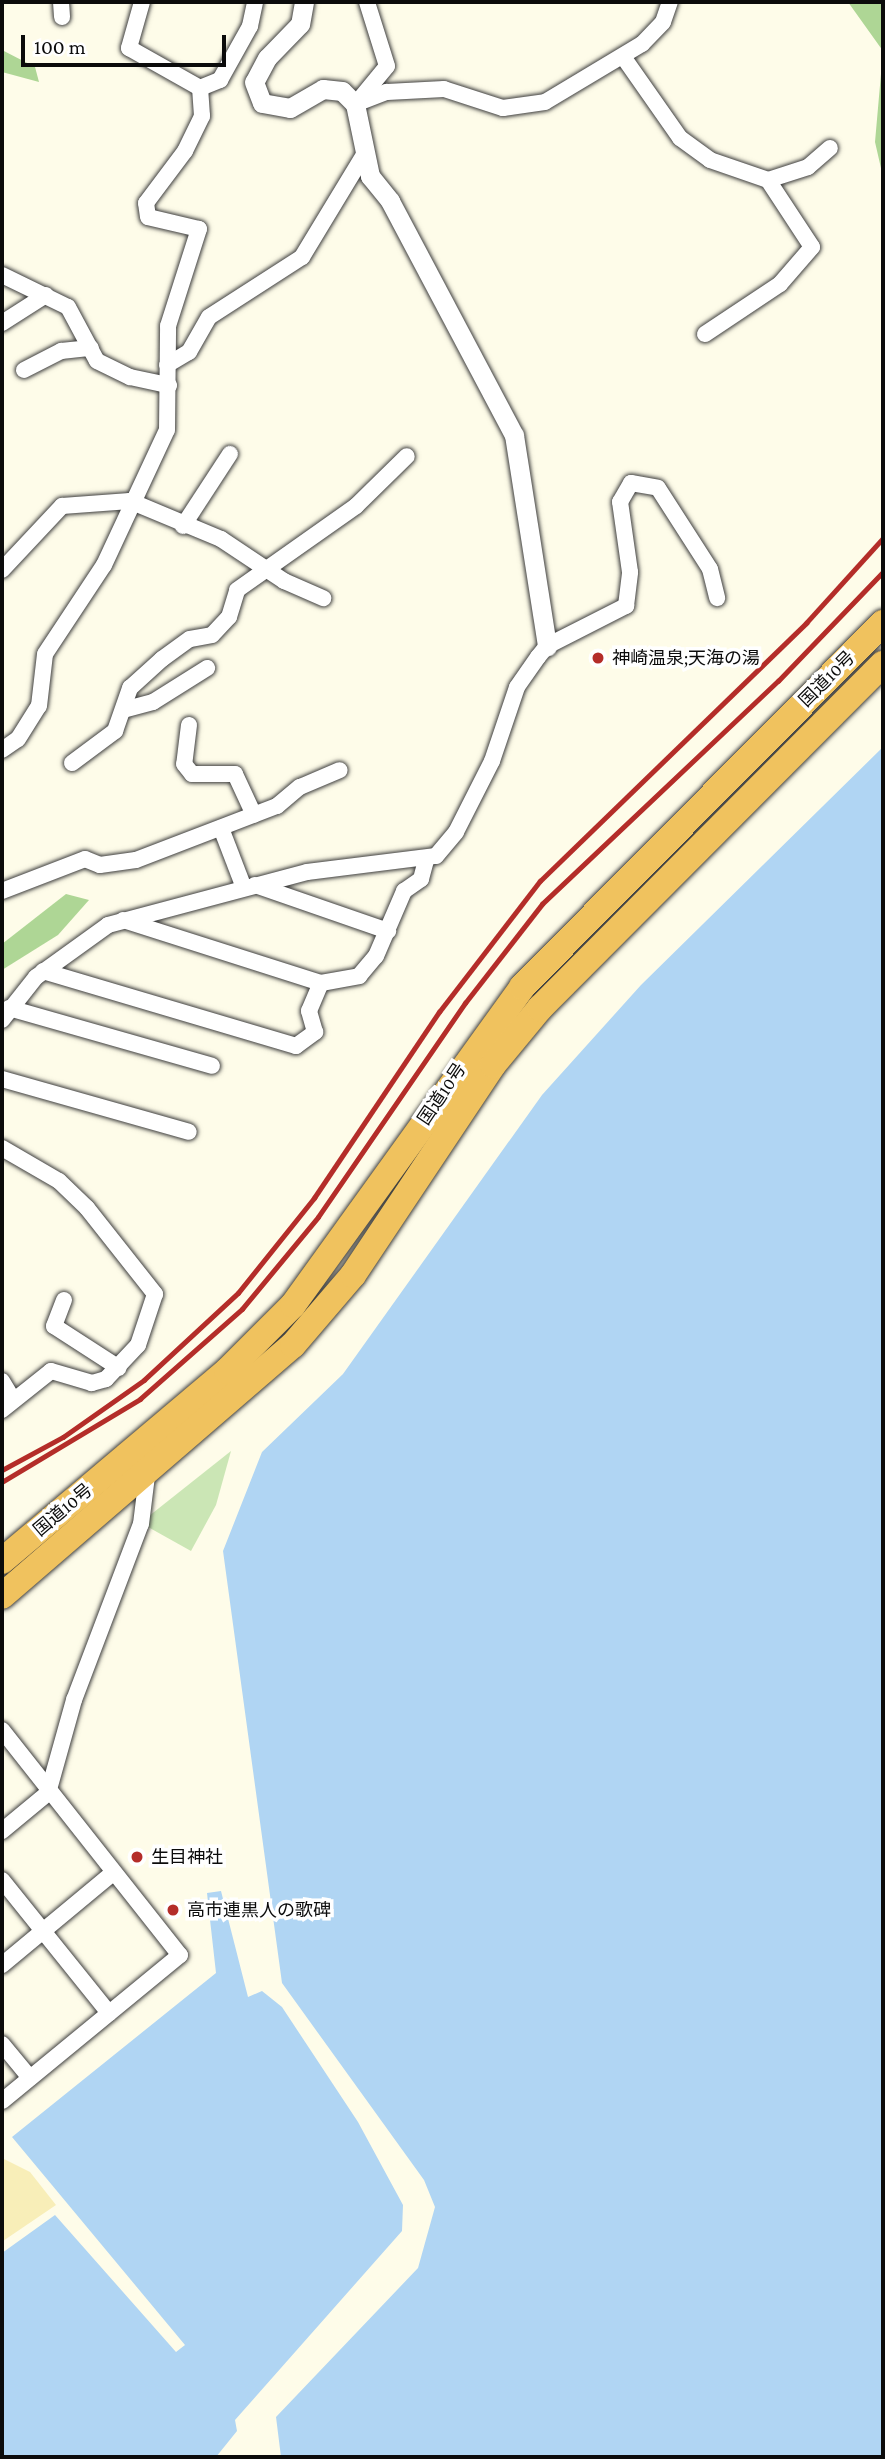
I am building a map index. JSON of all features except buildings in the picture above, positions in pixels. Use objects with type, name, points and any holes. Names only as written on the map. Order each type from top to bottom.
[{"type":"highway","name":"国道10号","points":[[6,1550],[227,1371],[293,1305],[522,987],[883,622]]},
{"type":"highway","name":"国道10号","points":[[2,1597],[254,1383],[328,1306],[493,1065],[574,969],[883,664]]},
{"type":"street","points":[[142,2],[129,48],[200,88]]},
{"type":"street","points":[[200,88],[220,80],[250,26],[255,2]]},
{"type":"street","points":[[304,2],[300,24],[267,58],[254,82],[262,103],[290,108],[323,89],[342,91],[355,104],[370,176],[390,201],[513,435],[547,646]]},
{"type":"street","points":[[355,104],[387,66],[368,2]]},
{"type":"street","points":[[355,104],[387,92],[443,89],[503,108],[545,102],[624,58],[663,22],[670,2]]},
{"type":"street","points":[[624,58],[680,138],[710,160],[768,180],[807,167],[830,148]]},
{"type":"street","points":[[2,750],[18,739],[39,706],[45,654],[95,582],[137,502],[167,430],[168,326],[199,229],[148,217],[146,202],[186,151],[202,116],[200,88]]},
{"type":"street","points":[[167,365],[189,352],[209,317],[302,257],[365,153]]},
{"type":"street","points":[[705,334],[780,284],[812,247],[768,180]]},
{"type":"street","points":[[2,275],[46,295],[79,318],[97,360],[130,377],[169,385]]},
{"type":"street","points":[[2,323],[46,295]]},
{"type":"street","points":[[24,370],[61,351],[91,348]]},
{"type":"street","points":[[183,526],[230,454]]},
{"type":"street","points":[[72,763],[115,731],[130,688],[190,639],[212,635],[229,617],[237,590],[270,570],[383,484],[407,456]]},
{"type":"street","points":[[123,920],[321,983],[359,976],[388,931],[404,891],[421,879],[426,860],[456,832],[492,761],[517,687],[547,646],[626,606],[630,572],[620,502],[638,480],[665,499],[710,569],[716,598]]},
{"type":"street","points":[[2,570],[62,506],[137,502],[183,526],[221,539],[270,570],[323,598]]},
{"type":"street","points":[[123,710],[153,702],[207,667]]},
{"type":"street","points":[[189,725],[184,764],[192,774],[235,774],[254,815]]},
{"type":"street","points":[[2,891],[85,859],[100,864],[136,860],[254,815],[340,770]]},
{"type":"street","points":[[221,828],[249,887],[388,931]]},
{"type":"street","points":[[212,1066],[6,1014],[43,971],[97,930],[123,920],[249,887],[348,865],[426,860]]},
{"type":"street","points":[[43,971],[296,1046],[315,1032],[309,1011],[321,983]]},
{"type":"street","points":[[2,1079],[189,1132]]},
{"type":"street","points":[[2,1148],[59,1181],[153,1288],[154,1302],[138,1345],[119,1368],[96,1383],[51,1371],[7,1404],[2,1381]]},
{"type":"street","points":[[64,1300],[54,1326],[119,1368]]},
{"type":"street","points":[[2,1831],[48,1793],[71,1710],[141,1524],[147,1476]]},
{"type":"street","points":[[2,1730],[48,1793],[180,1955],[2,2101]]},
{"type":"street","points":[[2,1965],[113,1873]]},
{"type":"street","points":[[2,1880],[109,2013]]},
{"type":"street","points":[[2,2044],[30,2078]]},
{"type":"green space","points":[[848,2],[883,2],[883,51]]},
{"type":"green space","points":[[2,50],[35,67],[39,82],[2,72]]},
{"type":"green space","points":[[883,51],[883,177],[875,142]]},
{"type":"green space","points":[[66,894],[89,900],[58,935],[2,970],[2,944]]},
{"type":"green space","points":[[231,1451],[216,1505],[191,1551],[148,1527],[149,1516]]},
{"type":"sand","points":[[2,2158],[30,2172],[56,2205],[3,2241]]},
{"type":"water","points":[[883,747],[883,2457],[281,2457],[276,2417],[418,2268],[435,2207],[424,2180],[282,1983],[223,1551],[262,1452],[343,1374],[542,1095],[641,985]]},
{"type":"water","points":[[221,1891],[248,1997],[262,1991],[282,2007],[358,2122],[403,2205],[402,2231],[235,2420],[237,2431],[216,2457],[2,2457],[2,2253],[55,2215],[176,2352],[185,2345],[12,2137],[216,1973],[207,1893]]},
{"type":"railway","points":[[2,1470],[63,1437],[144,1380],[238,1293],[314,1198],[439,1012],[540,881],[806,623],[883,538]]},
{"type":"railway","points":[[2,1482],[140,1399],[242,1309],[318,1217],[465,1003],[542,904],[778,681],[883,572]]},
{"type":"place","name":"神崎温泉;天海の湯","points":[[598,658]]},
{"type":"place","name":"生目神社","points":[[137,1857]]},
{"type":"place","name":"高市連黒人の歌碑","points":[[173,1910]]}]
